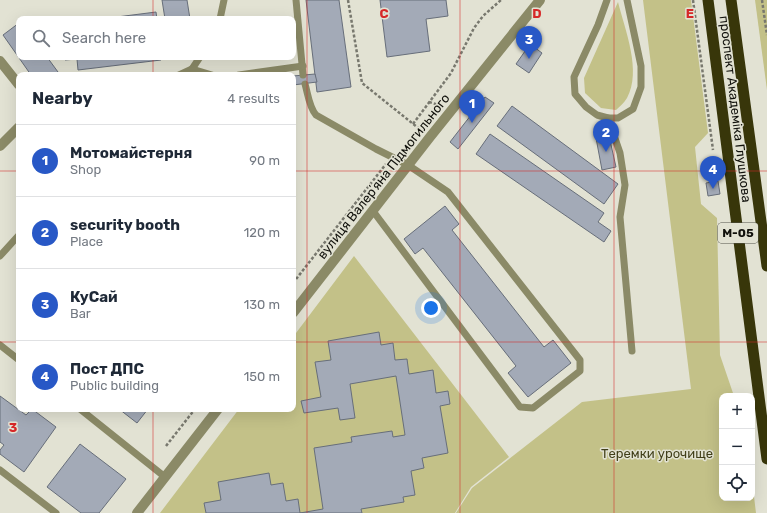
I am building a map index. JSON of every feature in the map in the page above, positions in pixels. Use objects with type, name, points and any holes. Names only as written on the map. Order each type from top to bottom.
[{"type":"highway","name":"проспект Академіка Глушкова","points":[[708,0],[767,459]]},
{"type":"highway","name":"проспект Академіка Глушкова","points":[[731,0],[767,266]]},
{"type":"street","name":"вулиця Валерʼяна Підмогильного","points":[[296,309],[430,137],[540,0]]},
{"type":"street","points":[[0,61],[16,81]]},
{"type":"street","points":[[0,146],[16,130]]},
{"type":"street","points":[[137,513],[216,412]]},
{"type":"lane","points":[[221,16],[224,0]]},
{"type":"lane","points":[[296,0],[304,75]]},
{"type":"lane","points":[[607,0],[598,25],[574,77],[575,94],[586,107],[597,115],[608,118],[618,118],[633,109],[641,86],[641,66],[627,0]]},
{"type":"lane","points":[[186,72],[192,69],[198,60]]},
{"type":"lane","points":[[260,72],[303,66]]},
{"type":"lane","points":[[192,69],[202,72]]},
{"type":"lane","points":[[305,84],[310,105],[316,115],[408,165],[448,192],[580,360],[580,371],[533,408],[520,407],[373,211]]},
{"type":"lane","points":[[608,118],[620,153],[626,185],[620,217],[632,351]]},
{"type":"lane","points":[[0,256],[16,238]]},
{"type":"lane","points":[[0,346],[16,358]]},
{"type":"lane","points":[[84,412],[165,477]]},
{"type":"lane","points":[[0,470],[56,513]]},
{"type":"path","points":[[348,0],[362,83],[430,137]]},
{"type":"path","points":[[413,124],[451,74],[474,28],[483,16],[501,0]]},
{"type":"path","points":[[693,0],[713,150]]},
{"type":"path","points":[[762,0],[767,35]]},
{"type":"path","points":[[296,279],[391,157]]},
{"type":"path","points":[[166,446],[193,412]]},
{"type":"green space","name":"Теремки урочище","points":[[643,0],[691,0],[708,133],[695,147],[701,204],[717,218],[720,355],[733,393],[719,393],[719,501],[755,501],[756,513],[456,513],[472,488],[582,402],[691,389]]},
{"type":"green space","points":[[755,0],[767,0],[767,90]]},
{"type":"green space","points":[[618,2],[631,50],[633,76],[627,98],[616,110],[601,108],[585,93],[584,78]]},
{"type":"green space","points":[[354,256],[509,457],[471,487],[455,513],[160,513],[237,412],[296,412],[296,333]]},
{"type":"building","points":[[162,0],[187,0],[190,16],[165,16]]},
{"type":"building","points":[[306,0],[339,0],[351,87],[317,92]]},
{"type":"building","points":[[380,0],[446,0],[448,16],[426,19],[430,51],[387,57]]},
{"type":"building","points":[[156,12],[157,16],[125,16]]},
{"type":"building","points":[[16,25],[16,54],[3,35]]},
{"type":"building","points":[[530,44],[542,53],[529,73],[516,64]]},
{"type":"building","points":[[20,60],[49,60],[58,72],[29,72]]},
{"type":"building","points":[[77,60],[161,60],[78,70]]},
{"type":"building","points":[[315,74],[317,82],[296,85],[296,76]]},
{"type":"building","points":[[485,97],[494,103],[458,149],[450,142]]},
{"type":"building","points":[[512,106],[618,184],[604,204],[497,126]]},
{"type":"building","points":[[490,134],[604,213],[598,222],[611,231],[604,242],[476,154]]},
{"type":"building","points":[[609,136],[616,167],[602,170],[596,138]]},
{"type":"building","points":[[718,181],[720,194],[708,196],[706,183]]},
{"type":"building","points":[[445,206],[459,224],[452,230],[544,347],[553,340],[571,363],[528,397],[508,373],[516,366],[423,248],[415,254],[404,239]]},
{"type":"building","points":[[379,332],[381,345],[393,343],[395,360],[407,359],[409,374],[433,370],[436,393],[448,391],[450,404],[440,406],[448,453],[422,458],[424,468],[411,471],[415,495],[403,497],[404,502],[361,509],[362,513],[300,513],[323,509],[314,448],[352,442],[351,437],[392,431],[393,437],[405,435],[396,376],[350,384],[355,418],[340,420],[338,408],[304,413],[301,401],[321,397],[315,362],[331,360],[328,341]]},
{"type":"building","points":[[0,396],[16,408],[16,412],[22,412],[26,415],[29,412],[36,412],[56,427],[24,472],[0,454],[0,450],[4,445],[0,442]]},
{"type":"building","points":[[123,412],[146,412],[137,423]]},
{"type":"building","points":[[80,444],[126,479],[99,513],[81,513],[47,487]]},
{"type":"building","points":[[269,473],[271,485],[283,483],[286,501],[298,499],[300,513],[206,513],[204,503],[221,500],[218,482]]},
{"type":"place","name":"КуСай","points":[[529,59]]},
{"type":"place","name":"Мотомайстерня","points":[[472,123]]},
{"type":"place","name":"security booth","points":[[606,152]]},
{"type":"place","name":"Пост ДПС","points":[[713,189]]}]
